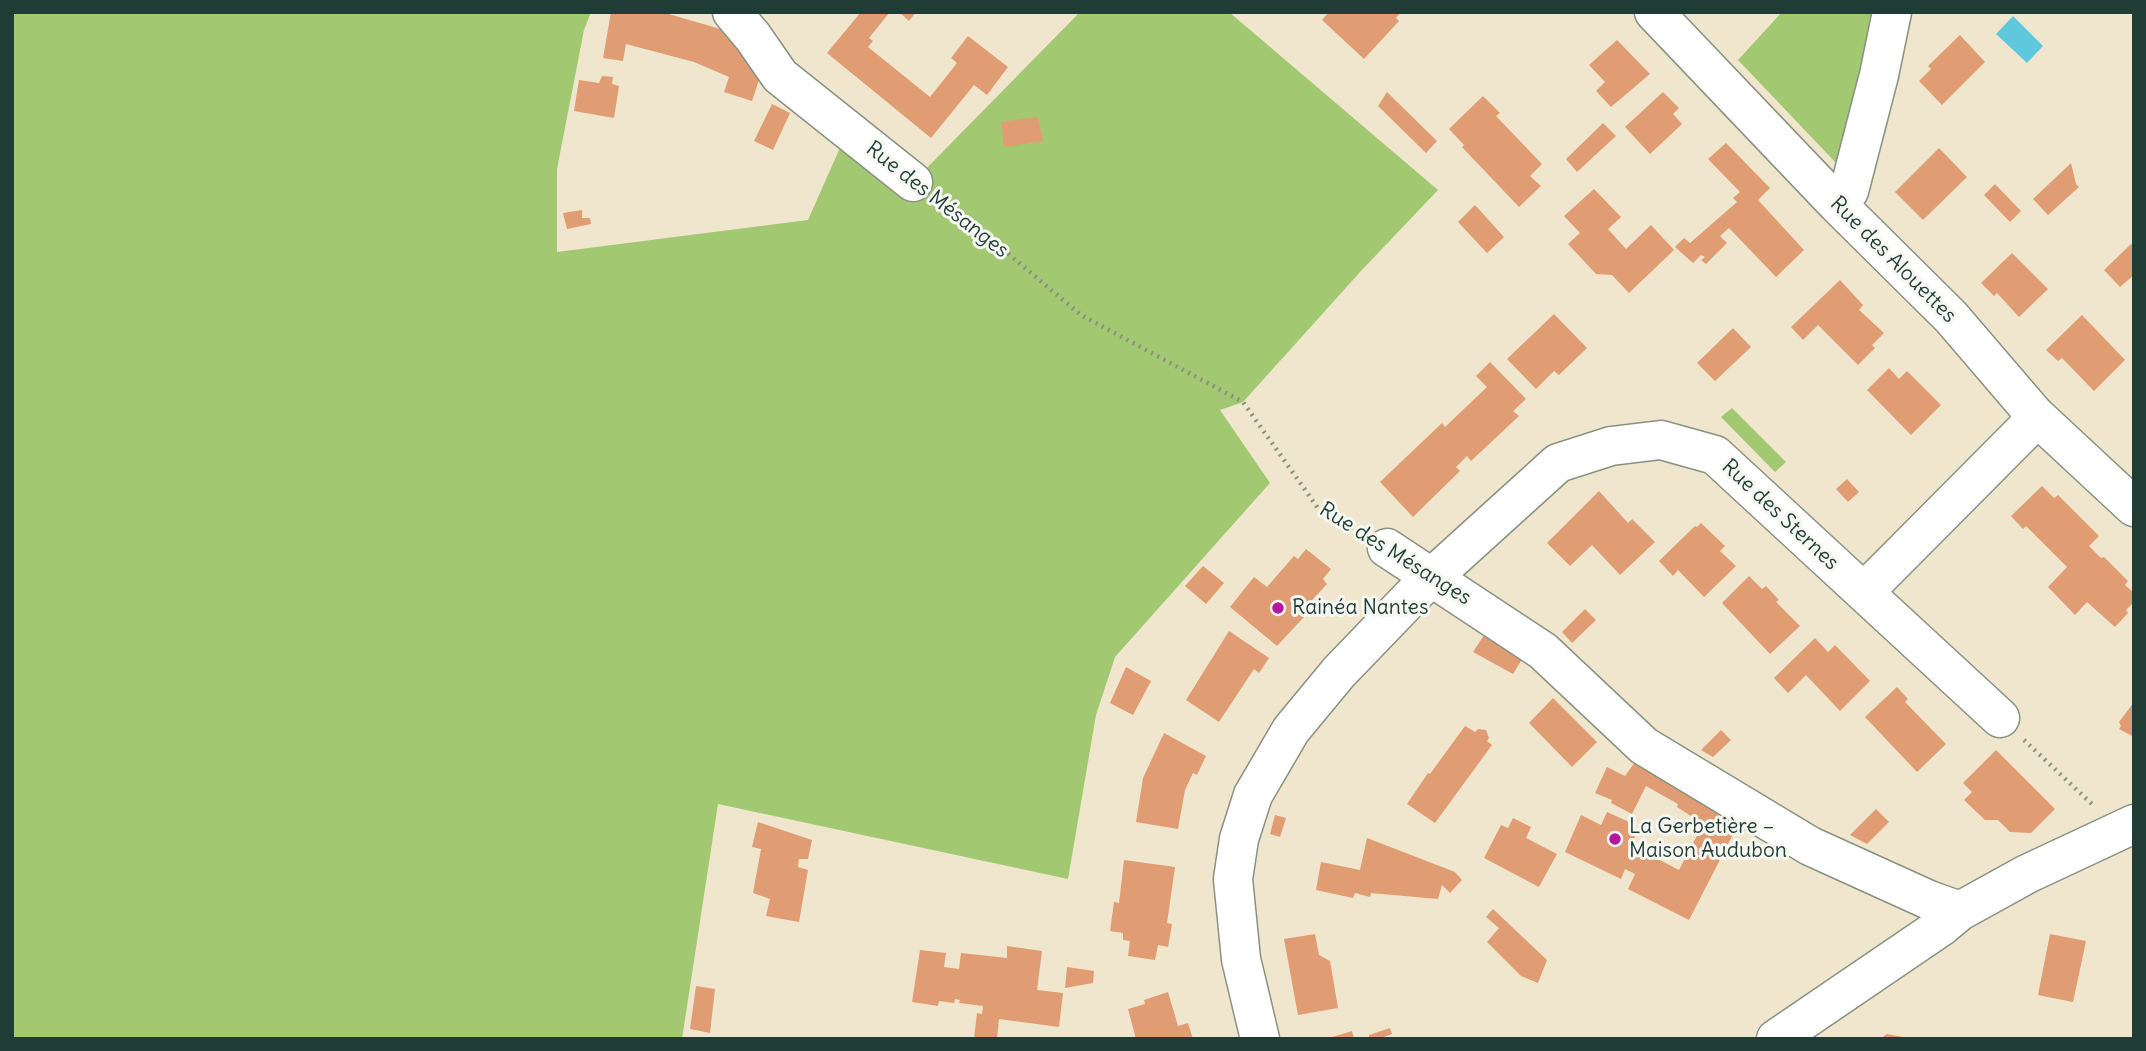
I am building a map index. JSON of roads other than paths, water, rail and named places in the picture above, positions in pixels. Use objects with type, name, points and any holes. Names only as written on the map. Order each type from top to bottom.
[{"type":"street","name":"Rue des Mésanges","points":[[732,12],[780,76],[913,181]]},
{"type":"street","name":"Rue des Alouettes","points":[[1654,12],[1837,204],[1951,317],[2035,415],[2134,507]]},
{"type":"street","points":[[1837,204],[1849,191],[1892,12]]},
{"type":"street","points":[[1864,593],[2024,432],[2035,415]]},
{"type":"street","name":"Rue des Sternes","points":[[1260,1039],[1241,959],[1233,879],[1238,839],[1253,795],[1291,730],[1339,672],[1433,576],[1558,463],[1611,446],[1661,440],[1715,455],[2000,718]]},
{"type":"street","name":"Rue des Mésanges","points":[[1387,548],[1543,650],[1644,747],[1810,846],[1929,900],[1960,911]]},
{"type":"street","points":[[1776,1039],[1960,911],[2027,874],[2127,827]]},
{"type":"water","points":[[2013,16],[2043,46],[2027,63],[1996,34]]},
{"type":"place","name":"Rainéa Nantes","points":[[1278,608]]},
{"type":"place","name":"La Gerbetière – Maison Audubon","points":[[1615,839]]}]
